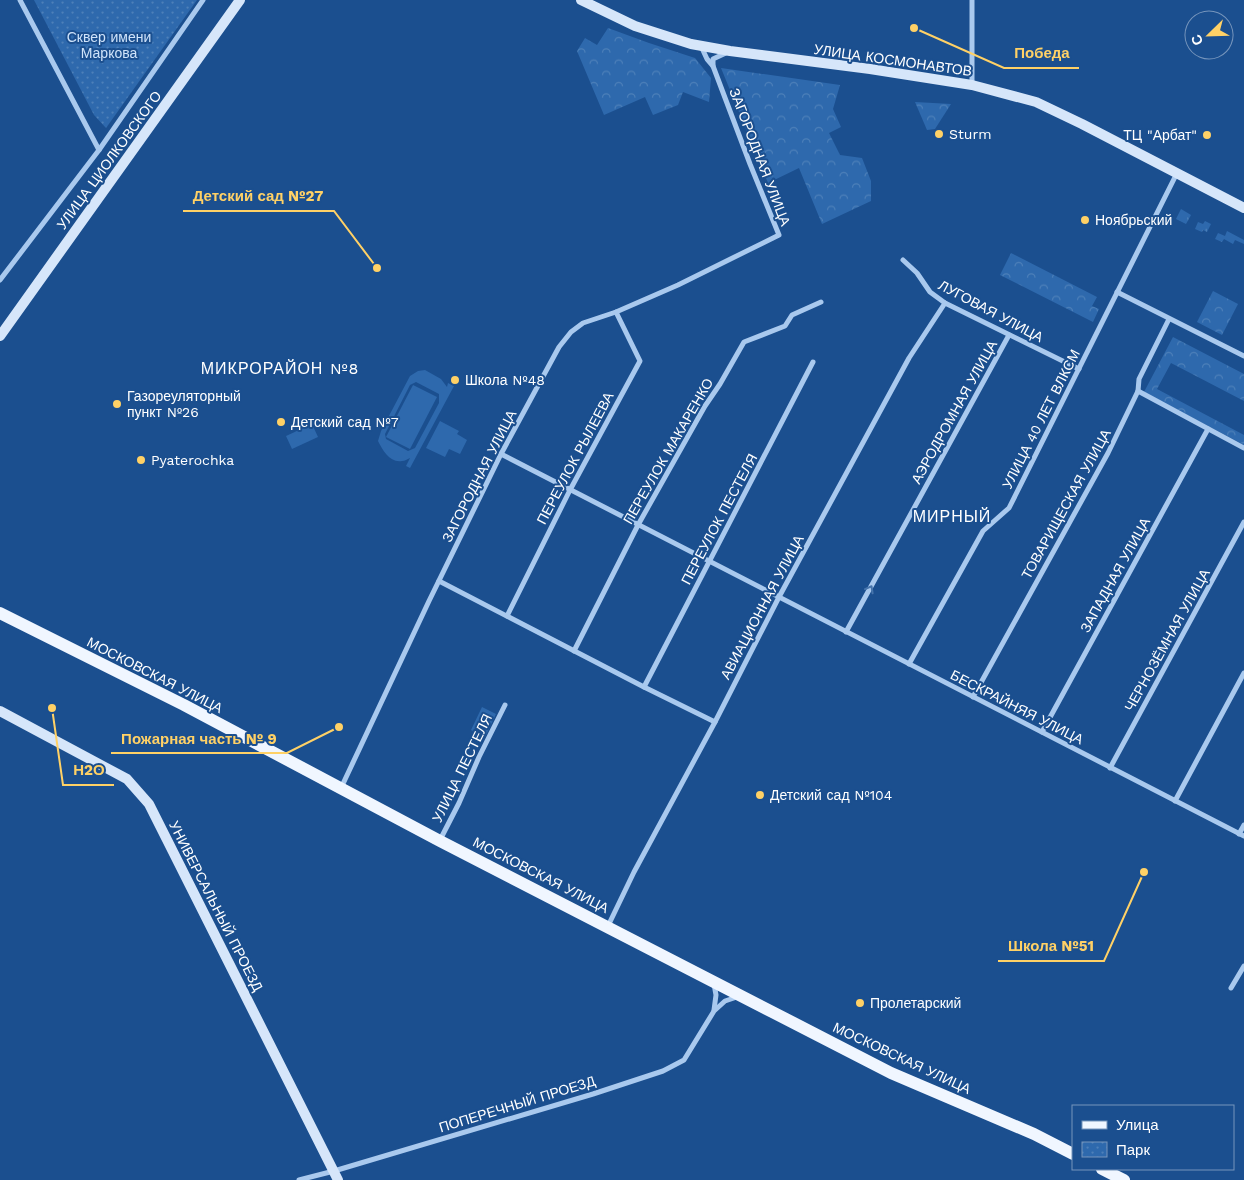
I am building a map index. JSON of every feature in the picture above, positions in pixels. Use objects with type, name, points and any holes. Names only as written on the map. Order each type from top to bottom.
[{"type":"main road","name":"УЛИЦА ЦИОЛКОВСКОГО","points":[[0,336],[240,0]]},
{"type":"main road","name":"УЛИЦА КОСМОНАВТОВ","points":[[581,0],[635,26],[701,46],[972,85],[1036,102],[1244,208]]},
{"type":"main road","name":"МОСКОВСКАЯ УЛИЦА","points":[[0,613],[184,705],[607,927],[891,1073],[1034,1134],[1072,1153]]},
{"type":"main road","name":"УНИВЕРСАЛЬНЫЙ ПРОЕЗД","points":[[0,711],[127,779],[149,804],[336,1176]]},
{"type":"main road","points":[[1104,1170],[1124,1180]]},
{"type":"street","points":[[20,0],[99,150]]},
{"type":"street","points":[[0,280],[99,150],[203,0]]},
{"type":"street","points":[[972,0],[972,85]]},
{"type":"street","name":"ЗАГОРОДНАЯ УЛИЦА","points":[[341,788],[501,454],[559,346],[570,332],[583,323],[616,312],[678,285],[779,235],[713,66],[707,59],[701,46]]},
{"type":"street","points":[[713,66],[712,59],[730,51]]},
{"type":"street","name":"УЛИЦА 40 ЛЕТ ВЛКСМ","points":[[909,664],[983,531],[1009,508],[1176,173]]},
{"type":"street","name":"ЛУГОВАЯ УЛИЦА","points":[[903,260],[917,273],[930,292],[946,302],[1079,369]]},
{"type":"street","points":[[1117,292],[1244,356]]},
{"type":"street","name":"ПЕРЕУЛОК МАКАРЕНКО","points":[[574,651],[638,524],[744,342],[785,326],[792,315],[821,302]]},
{"type":"street","name":"АВИАЦИОННАЯ УЛИЦА","points":[[607,927],[779,597],[909,358],[946,302]]},
{"type":"street","name":"ПЕРЕУЛОК РЫЛЕЕВА","points":[[507,616],[570,490],[640,361],[616,312]]},
{"type":"street","name":"ТОВАРИЩЕСКАЯ УЛИЦА","points":[[973,697],[1108,453],[1138,392],[1139,379],[1169,319]]},
{"type":"street","name":"АЭРОДРОМНАЯ УЛИЦА","points":[[846,632],[1009,334]]},
{"type":"street","name":"ПЕРЕУЛОК ПЕСТЕЛЯ","points":[[644,687],[813,362]]},
{"type":"street","points":[[1138,392],[1244,448]]},
{"type":"street","name":"ЗАПАДНАЯ УЛИЦА","points":[[1042,732],[1208,429]]},
{"type":"street","name":"БЕСКРАЙНЯЯ УЛИЦА","points":[[501,454],[1242,835]]},
{"type":"street","name":"ЧЕРНОЗЁМНАЯ УЛИЦА","points":[[1110,768],[1244,522]]},
{"type":"street","points":[[439,581],[715,722]]},
{"type":"street","points":[[1175,801],[1244,674]]},
{"type":"street","name":"УЛИЦА ПЕСТЕЛЯ","points":[[440,840],[505,705]]},
{"type":"street","points":[[1242,835],[1244,825]]},
{"type":"street","points":[[1231,988],[1244,966]]},
{"type":"street","name":"ПОПЕРЕЧНЫЙ ПРОЕЗД","points":[[714,981],[716,996],[714,1011]]},
{"type":"street","name":"ПОПЕРЕЧНЫЙ ПРОЕЗД","points":[[299,1180],[336,1176],[664,1071],[684,1060],[714,1011],[725,1000],[742,996]]},
{"type":"green space","name":"Сквер имени Маркова","points":[[34,0],[197,0],[106,128],[94,115]]},
{"type":"green space","points":[[608,28],[695,58],[711,78],[709,102],[683,92],[678,105],[653,115],[645,97],[604,115],[577,51],[585,38],[597,45]]},
{"type":"green space","points":[[721,68],[840,85],[833,109],[841,127],[829,133],[840,155],[862,158],[871,181],[871,201],[822,224],[799,168],[768,183]]},
{"type":"green space","points":[[915,102],[951,104],[935,129],[927,130]]},
{"type":"green space","points":[[1181,209],[1191,215],[1186,224],[1176,219]]},
{"type":"green space","points":[[1205,221],[1211,224],[1207,232],[1195,229],[1198,222],[1203,224]]},
{"type":"green space","points":[[1227,231],[1244,240],[1244,244],[1235,240],[1233,244],[1224,239],[1222,242],[1215,239],[1218,233],[1225,236]]},
{"type":"green space","points":[[1011,253],[1097,297],[1092,306],[1099,309],[1093,322],[1000,275]]},
{"type":"green space","points":[[1213,291],[1238,304],[1222,335],[1197,322]]},
{"type":"green space","points":[[1173,337],[1244,374],[1244,401],[1171,363],[1157,389],[1244,435],[1244,445],[1144,392]]},
{"type":"green space","points":[[425,370],[441,379],[447,387],[448,383],[454,386],[410,468],[406,466],[410,458],[398,461],[390,458],[378,441],[381,431],[410,376],[418,371]],"holes":[[[416,382],[439,394],[439,403],[415,448],[408,451],[386,439],[385,434],[410,385]]]},
{"type":"green space","points":[[413,385],[437,397],[410,449],[386,437]]},
{"type":"green space","points":[[440,421],[459,431],[457,434],[467,440],[460,454],[449,449],[445,457],[426,448]]},
{"type":"green space","points":[[312,424],[318,437],[292,449],[286,436]]},
{"type":"green space","points":[[482,707],[496,714],[485,737],[471,730]]},
{"type":"place","name":"Победа","points":[[914,28]]},
{"type":"place","name":"Sturm","points":[[939,134]]},
{"type":"place","name":"ТЦ \"Арбат\"","points":[[1207,135]]},
{"type":"place","name":"Ноябрьский","points":[[1085,220]]},
{"type":"place","name":"Детский сад №27","points":[[377,268]]},
{"type":"place","name":"Школа №48","points":[[455,380]]},
{"type":"place","name":"Газореуляторный пункт №26","points":[[117,404]]},
{"type":"place","name":"Детский сад №7","points":[[281,422]]},
{"type":"place","name":"Pyaterochka","points":[[141,460]]},
{"type":"place","name":"Н2О","points":[[52,708]]},
{"type":"place","name":"Пожарная часть № 9","points":[[339,727]]},
{"type":"place","name":"Детский сад №104","points":[[760,795]]},
{"type":"place","name":"Школа №51","points":[[1144,872]]},
{"type":"place","name":"Пролетарский","points":[[860,1003]]},
{"type":"district","name":"МИКРОРАЙОН №8","points":[[280,368]]},
{"type":"district","name":"МИРНЫЙ","points":[[952,516]]}]
